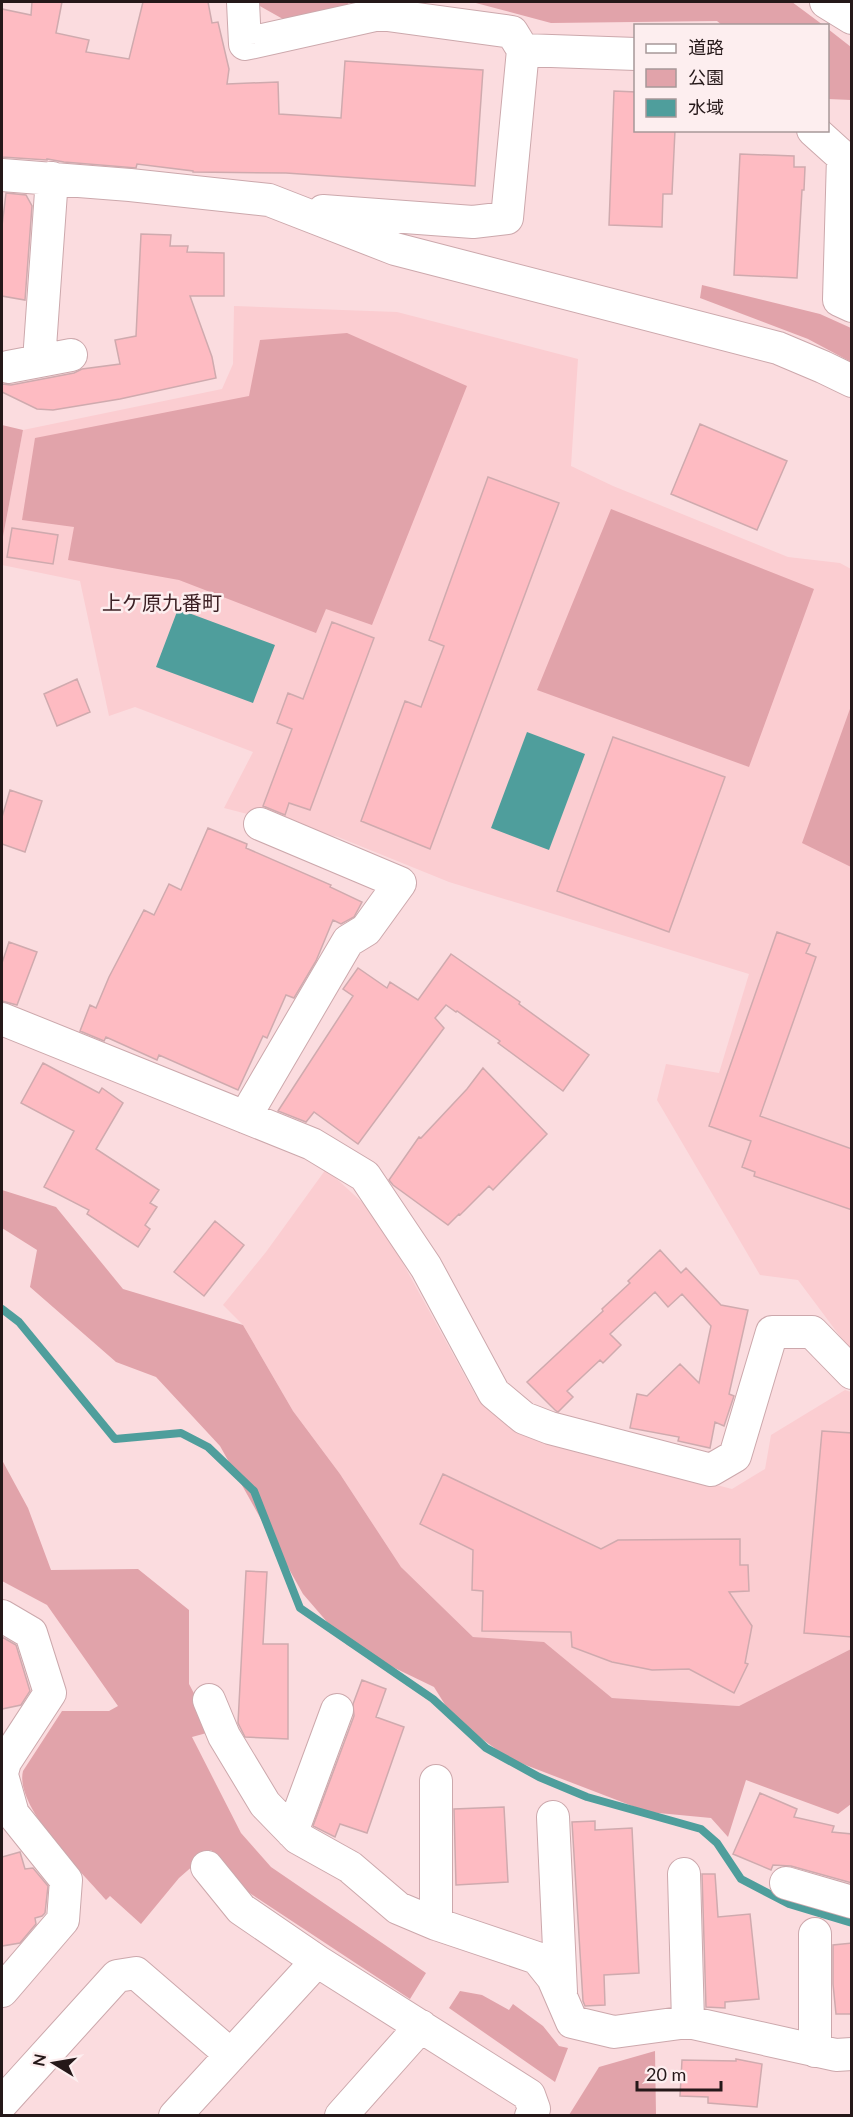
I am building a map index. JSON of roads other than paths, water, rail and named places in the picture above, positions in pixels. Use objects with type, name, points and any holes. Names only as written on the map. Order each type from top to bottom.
[{"type":"street","points":[[243,2],[245,45],[380,14],[512,32],[523,50],[507,218],[473,222],[290,208]]},
{"type":"street","points":[[826,2],[852,18]]},
{"type":"street","points":[[523,50],[634,54]]},
{"type":"street","points":[[815,132],[843,156],[839,300],[852,306]]},
{"type":"street","points":[[2,175],[130,185],[269,200],[395,249],[778,348],[852,381]]},
{"type":"street","points":[[39,361],[52,178]]},
{"type":"street","points":[[8,367],[71,355]]},
{"type":"street","points":[[245,1117],[348,941],[366,930],[400,884],[260,824]]},
{"type":"street","points":[[2,1019],[312,1144],[365,1176],[426,1267],[494,1393],[524,1418],[550,1428],[711,1470],[735,1456],[772,1332],[812,1332],[852,1373]]},
{"type":"street","points":[[2,1616],[31,1633],[50,1693],[5,1762],[2,1774],[13,1815],[66,1880],[63,1920],[2,1991]]},
{"type":"street","points":[[209,1700],[224,1736],[265,1804],[298,1838],[350,1867],[398,1908],[436,1924],[537,1958],[553,1978],[572,2022],[614,2032],[688,2022],[815,2051],[836,2055],[852,2054]]},
{"type":"street","points":[[292,1832],[337,1710]]},
{"type":"street","points":[[436,1781],[436,1924]]},
{"type":"street","points":[[553,1817],[561,1996]]},
{"type":"street","points":[[207,1867],[241,1910],[316,1961],[529,2095],[534,2109],[531,2115]]},
{"type":"street","points":[[684,1874],[688,2022]]},
{"type":"street","points":[[786,1883],[852,1902]]},
{"type":"street","points":[[815,1934],[815,2051]]},
{"type":"street","points":[[175,2115],[316,1961]]},
{"type":"street","points":[[2,2103],[117,1976],[136,1973],[231,2055]]},
{"type":"street","points":[[340,2115],[421,2026]]},
{"type":"water","points":[[178,609],[275,645],[253,703],[156,667]]},
{"type":"water","points":[[527,732],[585,754],[549,850],[491,828]]},
{"type":"waterway","points":[[2,1309],[19,1322],[115,1439],[181,1433],[208,1447],[254,1491],[300,1608],[433,1699],[486,1748],[539,1777],[587,1797],[701,1829],[717,1843],[741,1879],[789,1904],[852,1923]]},
{"type":"district","name":"上ケ原九番町","points":[[162,602]]}]
